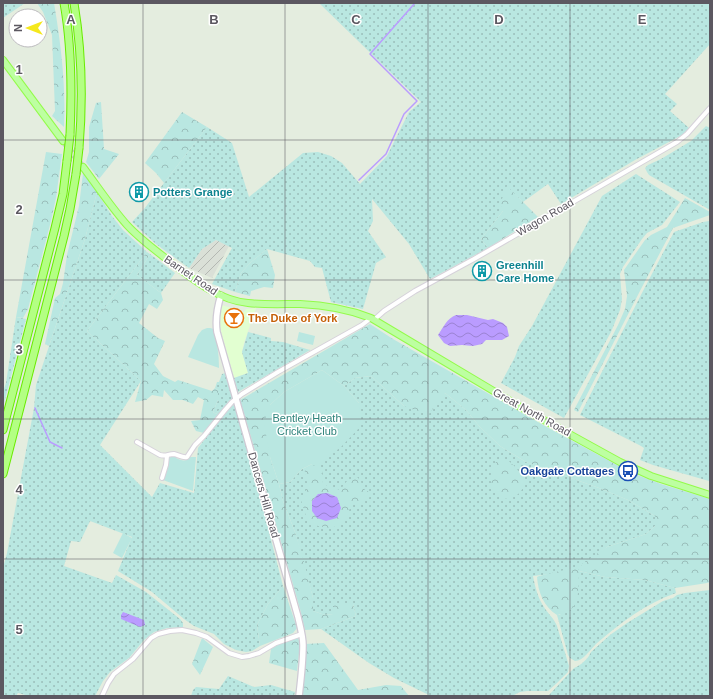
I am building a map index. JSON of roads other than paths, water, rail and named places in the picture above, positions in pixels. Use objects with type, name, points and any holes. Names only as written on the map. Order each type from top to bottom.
[{"type":"highway","points":[[3,430],[56,228],[63,194],[70,135],[72,98],[71,68],[64,3]]},
{"type":"highway","points":[[3,474],[64,236],[76,174],[82,118],[79,36],[74,3]]},
{"type":"main road","points":[[3,60],[63,140]]},
{"type":"main road","name":"Barnet Road","points":[[83,167],[122,219],[142,240],[187,274],[221,295],[239,302],[321,305],[360,314]]},
{"type":"main road","name":"Great North Road","points":[[360,314],[373,318],[522,408],[620,462],[651,476],[710,496]]},
{"type":"street","name":"Wagon Road","points":[[167,456],[172,454],[185,457],[188,455],[229,405],[242,394],[362,325],[415,291],[474,259],[677,142],[687,134],[710,108]]},
{"type":"street","name":"Dancers Hill Road","points":[[221,295],[216,315],[216,325],[220,345],[302,634],[303,658],[299,696]]},
{"type":"street","points":[[137,442],[160,455],[167,456],[162,478]]},
{"type":"street","points":[[102,696],[114,674],[133,659],[151,638],[158,634],[182,630],[196,633],[208,637],[229,653],[242,657],[259,653],[276,644],[302,634]]},
{"type":"water","points":[[456,315],[467,315],[488,320],[493,319],[503,323],[507,327],[509,336],[502,340],[486,340],[482,344],[473,346],[450,346],[444,343],[438,335],[448,321]]},
{"type":"water","points":[[327,493],[337,497],[341,508],[337,518],[326,521],[317,518],[312,511],[312,501],[318,494]]},
{"type":"water","points":[[123,612],[144,620],[145,625],[140,627],[121,619]]},
{"type":"waterway","points":[[359,180],[386,154],[404,114],[417,101],[370,54],[415,3]]},
{"type":"waterway","points":[[35,408],[50,442],[62,448]]},
{"type":"tunnel","points":[[63,141],[83,167]]},
{"type":"place","name":"Potters Grange","points":[[139,192]]},
{"type":"place","name":"Greenhill Care Home","points":[[482,271]]},
{"type":"place","name":"The Duke of York","points":[[234,318]]},
{"type":"place","name":"Oakgate Cottages","points":[[628,471]]},
{"type":"park label","name":"Bentley Heath Cricket Club","points":[[307,424]]}]
